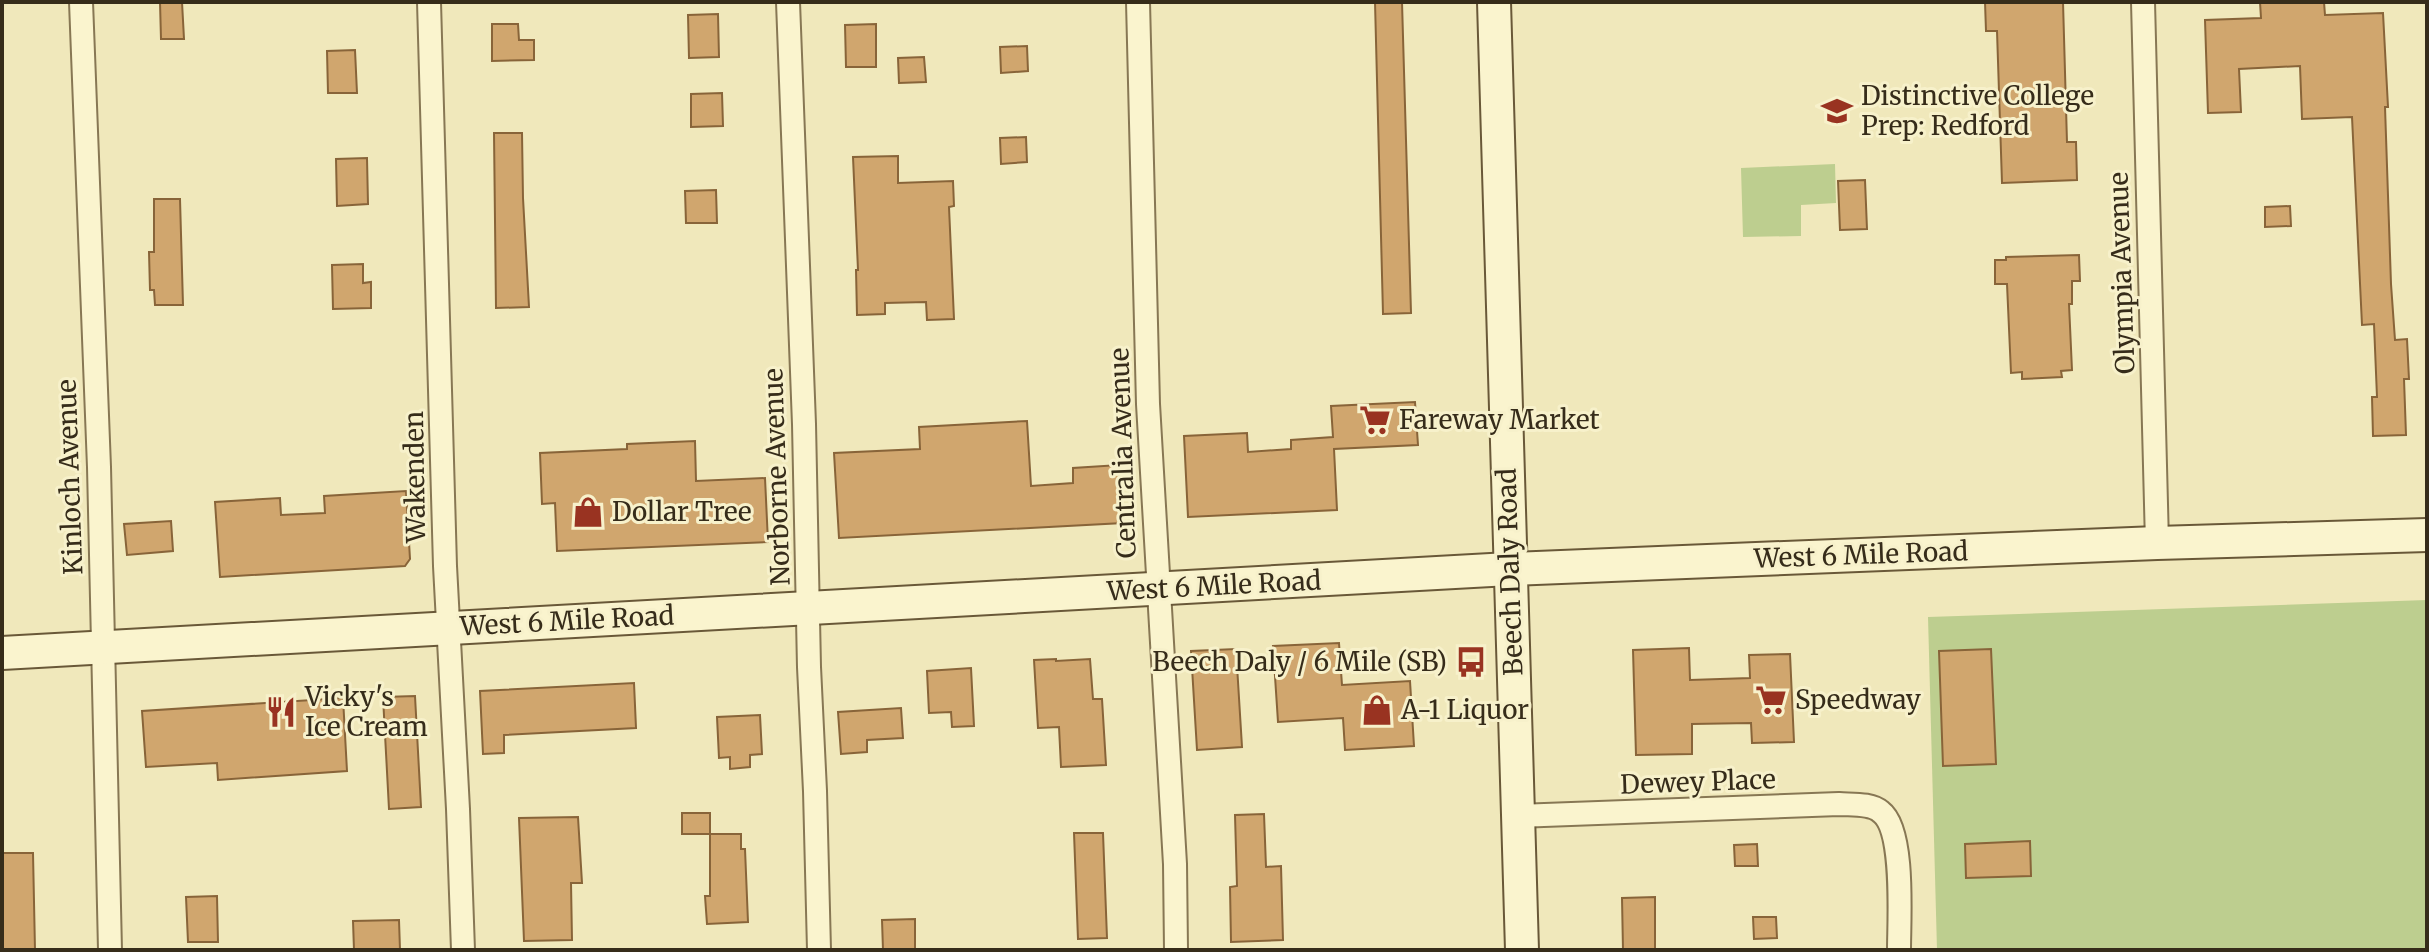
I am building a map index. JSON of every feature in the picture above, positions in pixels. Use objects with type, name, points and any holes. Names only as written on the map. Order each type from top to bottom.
[{"type":"main road","name":"Beech Daly Road","points":[[1494,2],[1522,950]]},
{"type":"main road","name":"West 6 Mile Road","points":[[2,653],[1509,569],[2427,535]]},
{"type":"street","name":"Kinloch Avenue","points":[[81,2],[99,467],[110,950]]},
{"type":"street","name":"Wakenden","points":[[429,2],[448,628],[463,950]]},
{"type":"street","name":"Norborne Avenue","points":[[788,2],[819,950]]},
{"type":"street","name":"Centralia Avenue","points":[[1138,2],[1148,404],[1175,864],[1176,950]]},
{"type":"street","name":"Olympia Avenue","points":[[2143,2],[2157,543]]},
{"type":"street","name":"Dewey Place","points":[[1517,816],[1864,805],[1881,811],[1892,825],[1898,852],[1899,950]]},
{"type":"green space","points":[[1835,164],[1836,203],[1801,205],[1801,236],[1743,237],[1741,168]]},
{"type":"green space","points":[[2427,600],[2427,950],[1937,950],[1928,617]]},
{"type":"building","points":[[160,2],[182,2],[184,39],[161,39]]},
{"type":"building","points":[[1375,2],[1402,2],[1411,313],[1383,314]]},
{"type":"building","name":"Distinctive College Prep: Redford","points":[[1985,2],[2063,2],[2067,142],[2076,142],[2077,180],[2002,183],[1997,31],[1986,31]]},
{"type":"building","points":[[2260,2],[2324,2],[2325,15],[2383,13],[2391,284],[2395,340],[2407,339],[2409,379],[2404,379],[2406,435],[2373,436],[2372,397],[2377,397],[2374,324],[2362,325],[2352,117],[2302,119],[2300,66],[2239,69],[2241,112],[2208,113],[2205,20],[2261,18]]},
{"type":"building","points":[[718,14],[719,57],[689,58],[688,15]]},
{"type":"building","points":[[492,24],[518,24],[519,40],[534,40],[534,60],[492,61]]},
{"type":"building","points":[[876,24],[876,67],[846,67],[845,25]]},
{"type":"building","points":[[1027,46],[1028,71],[1001,73],[1000,47]]},
{"type":"building","points":[[355,50],[357,93],[328,93],[327,51]]},
{"type":"building","points":[[924,57],[926,82],[899,83],[898,58]]},
{"type":"building","points":[[722,93],[723,126],[691,127],[691,94]]},
{"type":"building","points":[[494,133],[522,133],[529,307],[496,308]]},
{"type":"building","points":[[1026,137],[1027,162],[1001,164],[1000,138]]},
{"type":"building","points":[[898,156],[898,183],[953,181],[954,206],[949,207],[954,319],[927,320],[926,302],[885,303],[885,314],[857,315],[853,157]]},
{"type":"building","points":[[367,158],[368,204],[337,206],[336,159]]},
{"type":"building","points":[[1865,180],[1867,229],[1840,230],[1838,181]]},
{"type":"building","points":[[716,190],[717,223],[686,223],[685,191]]},
{"type":"building","points":[[154,199],[180,199],[183,305],[155,305],[154,290],[150,290],[149,252],[154,252]]},
{"type":"building","points":[[2290,206],[2291,226],[2265,227],[2265,207]]},
{"type":"building","points":[[2079,255],[2080,281],[2072,281],[2072,304],[2069,304],[2072,370],[2061,371],[2062,377],[2022,379],[2022,372],[2011,373],[2007,284],[1995,284],[1995,260]]},
{"type":"building","points":[[363,264],[363,283],[371,282],[371,308],[333,309],[332,265]]},
{"type":"building","points":[[1415,402],[1418,445],[1334,449],[1337,510],[1188,517],[1184,436],[1247,433],[1248,452],[1291,449],[1291,440],[1333,437],[1331,406]]},
{"type":"building","points":[[1027,421],[1031,486],[1073,483],[1073,468],[1119,465],[1123,523],[839,538],[834,453],[920,449],[919,427]]},
{"type":"building","points":[[695,441],[696,481],[765,478],[768,542],[557,551],[555,503],[542,504],[540,453],[627,449],[627,444]]},
{"type":"building","points":[[406,491],[410,559],[405,566],[220,577],[215,502],[280,498],[281,515],[325,513],[324,496]]},
{"type":"building","points":[[171,521],[173,551],[127,555],[124,524]]},
{"type":"building","points":[[1339,643],[1342,685],[1410,681],[1414,746],[1345,750],[1343,718],[1278,722],[1273,646]]},
{"type":"building","name":"Speedway","points":[[1689,648],[1690,680],[1750,678],[1749,655],[1790,654],[1794,742],[1752,743],[1751,723],[1692,724],[1692,754],[1636,755],[1633,650]]},
{"type":"building","points":[[1236,649],[1242,747],[1197,750],[1191,651]]},
{"type":"building","points":[[1991,649],[1996,764],[1943,766],[1939,651]]},
{"type":"building","points":[[1090,659],[1093,699],[1102,699],[1106,765],[1061,767],[1059,727],[1038,728],[1034,660]]},
{"type":"building","points":[[971,668],[974,726],[952,727],[951,712],[929,713],[927,671]]},
{"type":"building","points":[[634,683],[636,728],[504,735],[504,753],[483,754],[480,691]]},
{"type":"building","points":[[415,696],[421,807],[389,809],[383,697]]},
{"type":"building","points":[[343,698],[347,771],[218,780],[217,763],[146,767],[142,711]]},
{"type":"building","points":[[901,708],[903,738],[867,740],[867,752],[841,754],[838,712]]},
{"type":"building","points":[[760,715],[762,754],[750,755],[750,767],[730,769],[730,757],[719,758],[717,717]]},
{"type":"building","points":[[682,813],[710,813],[710,834],[682,834]]},
{"type":"building","points":[[1264,814],[1266,867],[1281,866],[1283,940],[1231,942],[1230,887],[1237,886],[1235,815]]},
{"type":"building","points":[[578,817],[582,883],[571,883],[572,940],[524,941],[519,818]]},
{"type":"building","points":[[1074,833],[1103,833],[1107,938],[1078,939]]},
{"type":"building","points":[[710,834],[741,834],[741,849],[745,849],[748,922],[707,924],[705,896],[710,896]]},
{"type":"building","points":[[2030,841],[2031,876],[1966,878],[1965,844]]},
{"type":"building","points":[[1757,844],[1758,866],[1735,866],[1734,845]]},
{"type":"building","points":[[2,853],[33,853],[35,950],[2,950]]},
{"type":"building","points":[[217,896],[218,942],[188,942],[186,897]]},
{"type":"building","points":[[1655,897],[1655,950],[1623,950],[1622,898]]},
{"type":"building","points":[[1753,917],[1776,917],[1777,938],[1754,939]]},
{"type":"building","points":[[915,919],[915,950],[883,950],[882,920]]},
{"type":"building","points":[[399,920],[400,950],[354,950],[353,921]]},
{"type":"place","name":"Distinctive College Prep: Redford","points":[[1837,111]]},
{"type":"place","name":"Fareway Market","points":[[1375,420]]},
{"type":"place","name":"Dollar Tree","points":[[588,512]]},
{"type":"place","name":"Beech Daly / 6 Mile (SB)","points":[[1471,662]]},
{"type":"place","name":"Speedway","points":[[1771,700]]},
{"type":"place","name":"A-1 Liquor","points":[[1377,710]]},
{"type":"place","name":"Vicky's Ice Cream","points":[[281,712]]}]
